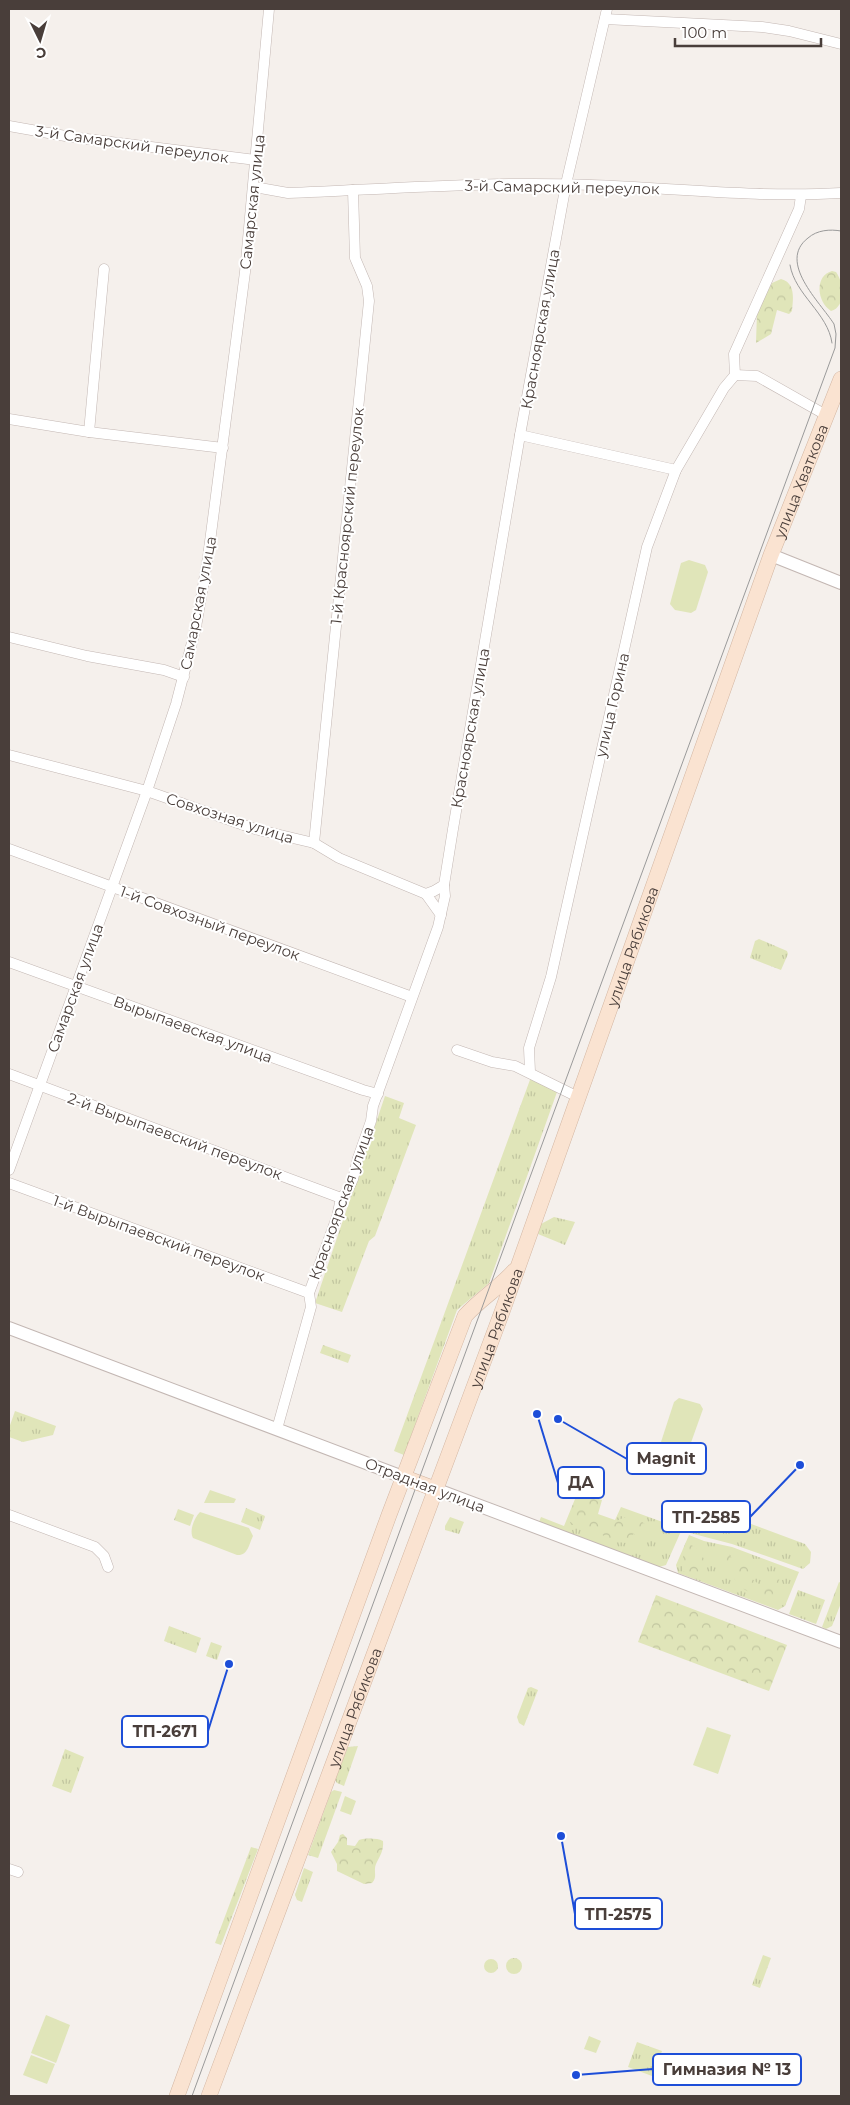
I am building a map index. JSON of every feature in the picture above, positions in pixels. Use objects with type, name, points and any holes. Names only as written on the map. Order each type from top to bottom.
[{"type":"main road","name":"улица Хваткова","points":[[771,555],[841,379]]},
{"type":"main road","name":"улица Рябикова","points":[[210,2096],[502,1312],[771,555]]},
{"type":"main road","points":[[177,2096],[403,1477],[465,1316],[473,1307],[505,1281],[518,1266]]},
{"type":"main road","name":"Отрадная улица","points":[[403,1477],[435,1489]]},
{"type":"street","name":"Самарская улица","points":[[9,1170],[147,791],[184,677],[206,576],[223,448],[254,187],[269,9]]},
{"type":"street","points":[[606,14],[762,26],[841,44]]},
{"type":"street","name":"Красноярская улица","points":[[277,1429],[310,1308],[308,1293],[337,1217],[341,1198],[351,1185],[368,1131],[373,1106],[431,948],[441,915],[445,896],[444,885],[520,435],[566,184],[606,14]]},
{"type":"street","name":"3-й Самарский переулок","points":[[9,126],[71,137],[256,160]]},
{"type":"street","name":"3-й Самарский переулок","points":[[254,187],[288,193],[517,184],[566,184],[801,196],[841,194]]},
{"type":"street","name":"1-й Красноярский переулок","points":[[314,844],[369,301],[368,286],[355,258],[353,190]]},
{"type":"street","points":[[801,196],[799,209],[734,354],[735,376],[757,376],[826,415]]},
{"type":"street","points":[[89,432],[104,269]]},
{"type":"street","name":"улица Горина","points":[[530,1072],[529,1048],[551,977],[647,548],[676,470],[724,388],[735,376]]},
{"type":"street","points":[[9,419],[89,432],[223,448]]},
{"type":"street","points":[[520,435],[676,470]]},
{"type":"street","points":[[771,555],[841,583]]},
{"type":"street","points":[[9,637],[87,656],[164,670],[184,677]]},
{"type":"street","name":"Совхозная улица","points":[[9,755],[147,791],[256,829],[314,844],[339,858],[426,894]]},
{"type":"street","name":"1-й Совхозный переулок","points":[[9,849],[412,996]]},
{"type":"street","points":[[441,915],[426,894],[444,885]]},
{"type":"street","name":"Вырыпаевская улица","points":[[9,962],[378,1094]]},
{"type":"street","points":[[457,1050],[474,1057],[515,1066],[578,1097]]},
{"type":"street","name":"2-й Вырыпаевский переулок","points":[[9,1074],[341,1198]]},
{"type":"street","name":"1-й Вырыпаевский переулок","points":[[9,1183],[308,1293]]},
{"type":"street","name":"Отрадная улица","points":[[9,1328],[403,1477]]},
{"type":"street","name":"Отрадная улица","points":[[435,1489],[841,1642]]},
{"type":"street","points":[[9,1515],[95,1547],[104,1556],[108,1567]]},
{"type":"green space","points":[[832,271],[836,272],[839,277],[842,294],[839,305],[831,311],[826,307],[820,296],[820,283],[826,274]]},
{"type":"green space","points":[[781,279],[786,281],[791,288],[793,297],[792,311],[789,314],[777,310],[771,334],[756,343],[757,312],[772,283]]},
{"type":"green space","points":[[689,560],[705,565],[708,572],[696,610],[691,613],[675,610],[670,604],[681,563]]},
{"type":"green space","points":[[759,939],[787,951],[788,954],[781,970],[750,958],[755,941]]},
{"type":"green space","points":[[531,1077],[557,1092],[489,1283],[457,1310],[404,1455],[394,1451]]},
{"type":"green space","points":[[385,1096],[404,1103],[399,1118],[416,1125],[375,1236],[369,1241],[342,1312],[315,1303]]},
{"type":"green space","points":[[554,1217],[575,1222],[565,1245],[538,1234],[541,1224]]},
{"type":"green space","points":[[323,1345],[351,1355],[348,1363],[320,1353]]},
{"type":"green space","points":[[679,1398],[700,1404],[703,1409],[688,1451],[681,1455],[665,1449],[661,1442],[674,1402]]},
{"type":"green space","points":[[15,1411],[56,1426],[53,1435],[23,1442],[9,1437],[9,1428]]},
{"type":"green space","points":[[210,1490],[236,1499],[234,1503],[204,1503]]},
{"type":"green space","points":[[592,1497],[602,1500],[598,1514],[615,1520],[621,1507],[682,1529],[666,1565],[659,1567],[539,1522],[541,1517],[564,1526],[575,1499]]},
{"type":"green space","points":[[592,1498],[600,1502],[597,1515],[615,1522],[626,1517],[637,1519],[645,1524],[644,1535],[641,1537],[633,1534],[631,1542],[627,1543],[610,1539],[588,1530],[582,1525],[571,1525],[569,1519],[575,1502]]},
{"type":"green space","points":[[246,1508],[265,1516],[260,1530],[241,1522]]},
{"type":"green space","points":[[178,1509],[194,1515],[190,1526],[174,1520]]},
{"type":"green space","points":[[200,1512],[249,1528],[253,1536],[246,1552],[237,1555],[193,1538],[193,1525]]},
{"type":"green space","points":[[698,1514],[715,1520],[727,1515],[805,1544],[811,1552],[810,1563],[803,1569],[732,1544],[690,1533]]},
{"type":"green space","points":[[450,1517],[464,1522],[459,1534],[445,1530]]},
{"type":"green space","points":[[689,1535],[704,1541],[732,1547],[799,1572],[785,1606],[778,1610],[678,1573],[676,1565]]},
{"type":"green space","points":[[687,1543],[695,1547],[708,1564],[705,1573],[696,1577],[683,1571],[683,1552]]},
{"type":"green space","points":[[716,1549],[727,1552],[735,1562],[750,1565],[753,1570],[748,1576],[760,1585],[777,1579],[780,1580],[784,1587],[782,1593],[778,1596],[766,1597],[758,1596],[745,1590],[737,1582],[726,1565],[718,1564],[715,1561]]},
{"type":"green space","points":[[839,1582],[841,1583],[841,1603],[832,1626],[826,1629],[822,1627]]},
{"type":"green space","points":[[798,1590],[825,1600],[816,1624],[789,1614]]},
{"type":"green space","points":[[656,1595],[787,1645],[769,1691],[638,1642]]},
{"type":"green space","points":[[169,1626],[201,1638],[196,1653],[164,1641]]},
{"type":"green space","points":[[211,1642],[222,1646],[217,1660],[206,1656]]},
{"type":"green space","points":[[531,1687],[538,1690],[524,1726],[519,1723],[517,1717],[528,1688]]},
{"type":"green space","points":[[707,1727],[731,1735],[718,1774],[693,1765]]},
{"type":"green space","points":[[358,1746],[344,1786],[337,1783],[335,1780],[348,1747]]},
{"type":"green space","points":[[65,1749],[84,1757],[71,1793],[52,1786]]},
{"type":"green space","points":[[334,1790],[342,1792],[318,1858],[308,1855],[331,1792]]},
{"type":"green space","points":[[345,1796],[356,1801],[351,1815],[340,1811]]},
{"type":"green space","points":[[343,1834],[347,1838],[347,1845],[355,1846],[359,1840],[365,1839],[383,1841],[382,1850],[376,1864],[375,1878],[372,1883],[364,1884],[337,1871],[337,1864],[331,1852],[338,1842],[340,1835]]},
{"type":"green space","points":[[251,1847],[258,1849],[221,1945],[215,1943]]},
{"type":"green space","points":[[304,1868],[313,1872],[302,1902],[297,1900],[295,1895]]},
{"type":"green space","points":[[763,1955],[771,1958],[760,1988],[752,1985]]},
{"type":"green space","points":[[511,1958],[517,1958],[522,1963],[520,1972],[511,1974],[506,1969],[506,1963]]},
{"type":"green space","points":[[488,1959],[494,1959],[498,1966],[494,1973],[488,1973],[484,1969],[484,1963]]},
{"type":"green space","points":[[46,2015],[70,2025],[56,2063],[31,2053]]},
{"type":"green space","points":[[589,2036],[601,2041],[596,2053],[584,2049]]},
{"type":"green space","points":[[637,2042],[662,2051],[652,2076],[628,2067]]},
{"type":"green space","points":[[31,2055],[55,2064],[47,2084],[23,2075]]},
{"type":"tram line","points":[[192,2096],[835,348],[836,334],[834,324],[811,293],[799,270],[797,258],[800,248],[815,233],[828,230],[841,231]]},
{"type":"tram line","points":[[790,265],[798,286],[824,322],[832,343]]},
{"type":"place","name":"ДА","points":[[537,1414]]},
{"type":"place","name":"Magnit","points":[[558,1419]]},
{"type":"place","name":"ТП-2585","points":[[800,1465]]},
{"type":"place","name":"ТП-2671","points":[[229,1664]]},
{"type":"place","name":"ТП-2575","points":[[561,1836]]},
{"type":"place","name":"Гимназия № 13","points":[[576,2075]]}]
